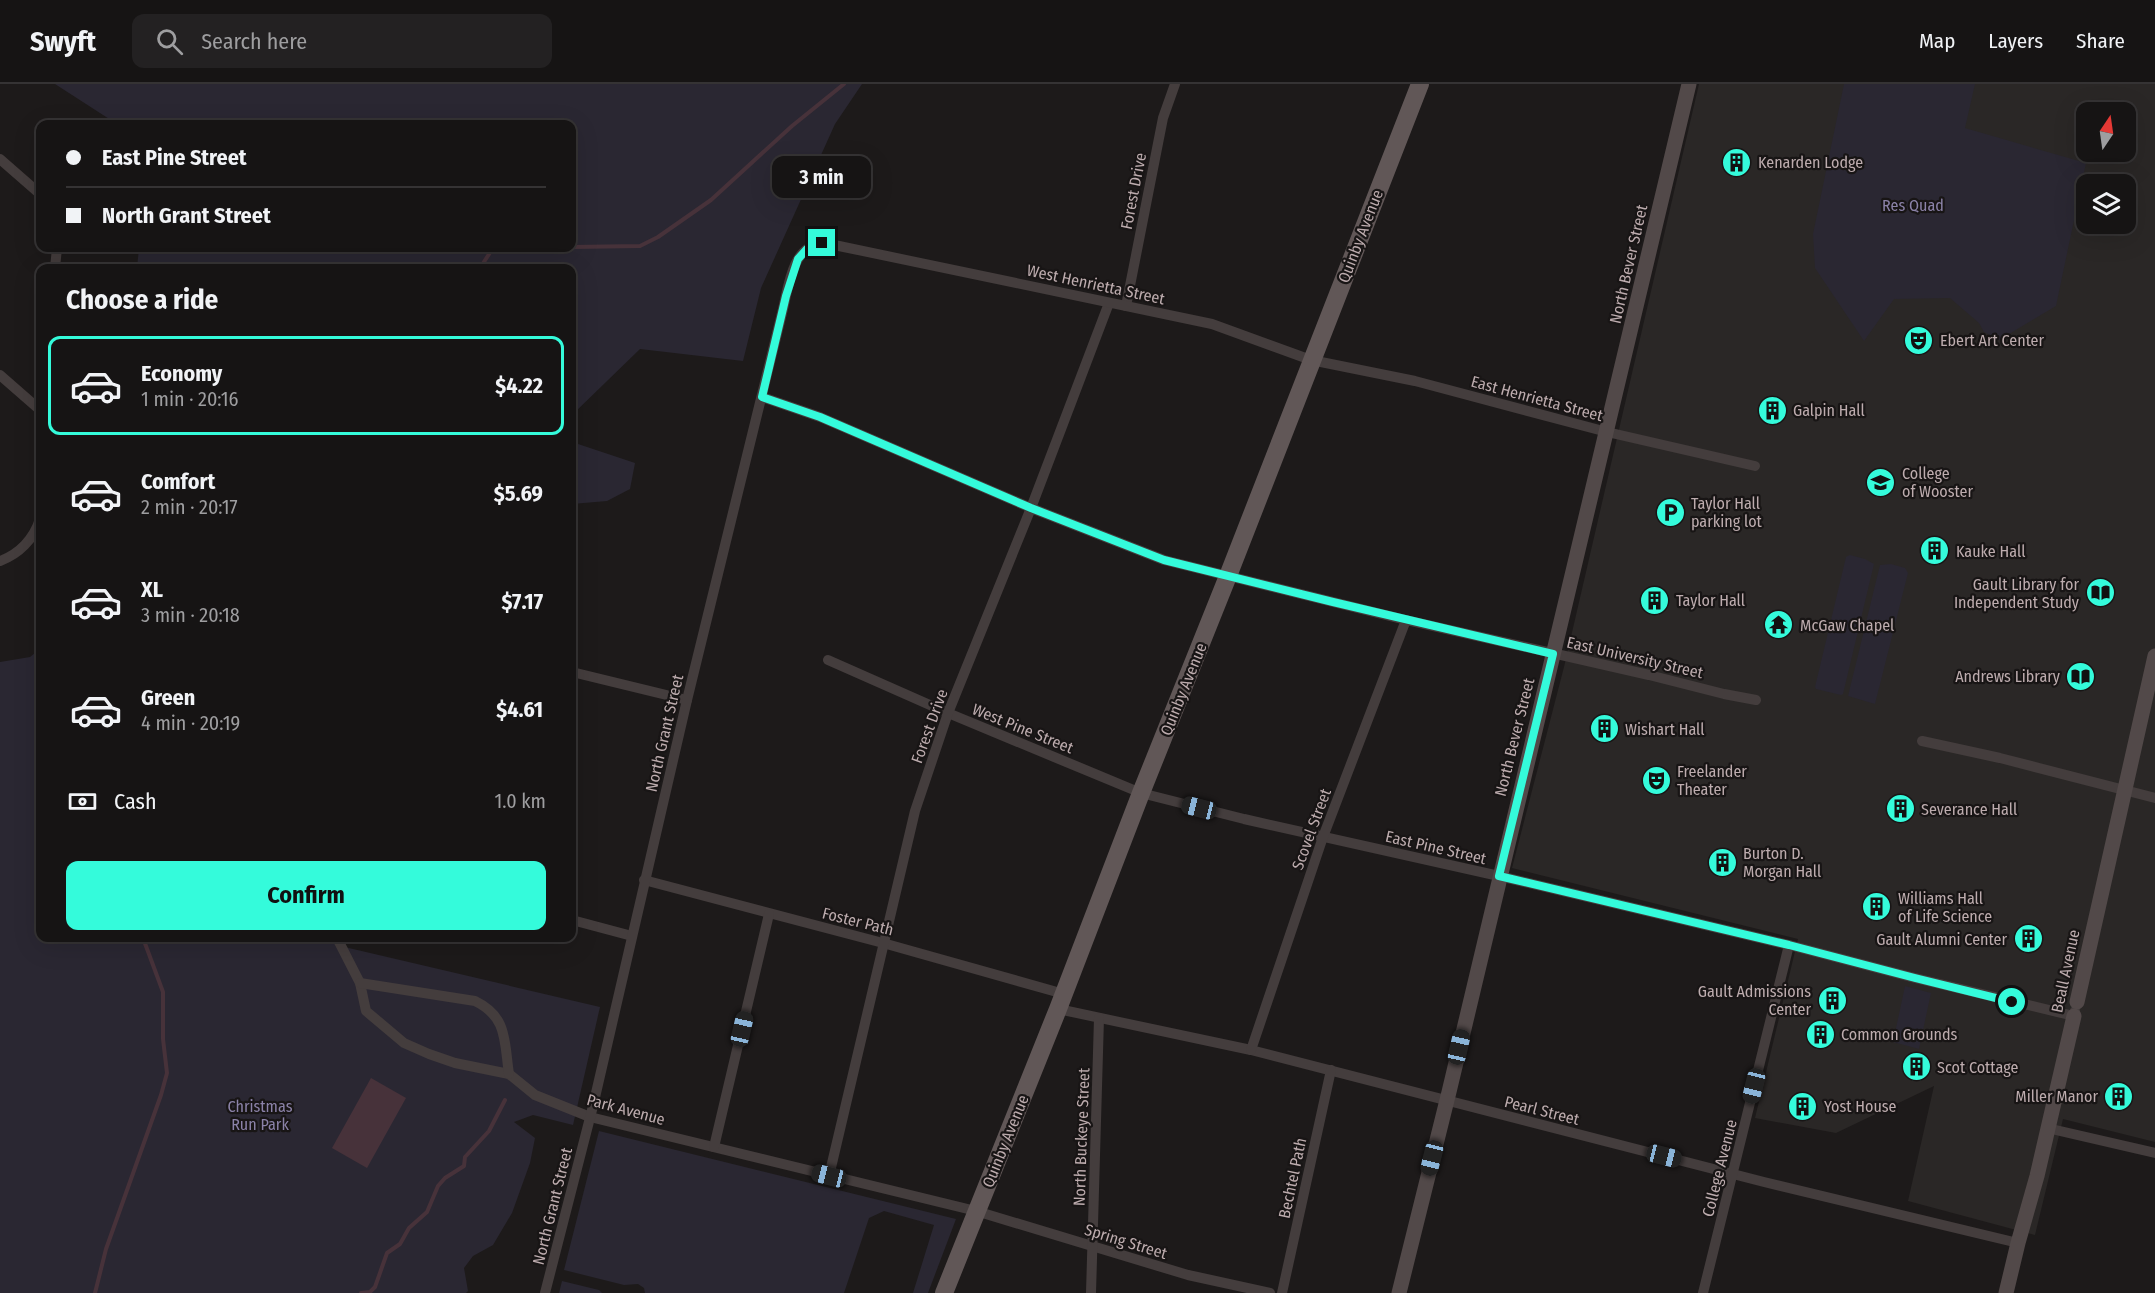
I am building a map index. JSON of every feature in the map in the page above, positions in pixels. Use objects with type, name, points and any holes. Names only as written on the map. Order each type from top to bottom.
[{"type":"main road","name":"Quinby Avenue","points":[[944,1293],[1061,1002],[1420,84]]},
{"type":"main road","name":"North Bever Street","points":[[1399,1293],[1689,84]]},
{"type":"main road","name":"Beall Avenue","points":[[2006,1293],[2037,1176],[2155,656]]},
{"type":"street","name":"Forest Drive","points":[[1126,306],[1163,118],[1175,84]]},
{"type":"street","points":[[0,159],[36,190]]},
{"type":"street","name":"North Grant Street","points":[[545,1293],[590,1117],[644,880],[786,296],[798,259],[807,249],[822,243],[870,253]]},
{"type":"street","name":"West Henrietta Street","points":[[870,253],[934,264],[1212,324],[1311,360]]},
{"type":"street","name":"Forest Drive","points":[[829,1176],[915,811],[948,713],[1031,508],[1109,303]]},
{"type":"street","name":"East Henrietta Street","points":[[1311,360],[1415,381],[1607,432],[1755,466]]},
{"type":"street","points":[[0,375],[36,406]]},
{"type":"street","name":"East University Street","points":[[762,397],[820,417],[1031,508],[1164,560],[1406,620],[1724,694],[1756,699]]},
{"type":"street","points":[[0,561],[22,548],[36,531]]},
{"type":"street","name":"Scovel Street","points":[[1251,1050],[1323,837],[1406,620]]},
{"type":"street","name":"West Pine Street","points":[[828,660],[948,713],[1141,793]]},
{"type":"street","points":[[576,673],[687,700]]},
{"type":"street","points":[[1922,741],[2000,758],[2155,798]]},
{"type":"street","name":"East Pine Street","points":[[1141,793],[1789,945],[1915,978],[2076,1009]]},
{"type":"street","name":"Foster Path","points":[[644,880],[883,943],[1061,1002]]},
{"type":"street","points":[[714,1148],[769,914]]},
{"type":"street","points":[[576,921],[632,936]]},
{"type":"street","name":"Park Avenue","points":[[338,942],[360,983],[366,1011],[404,1042],[429,1054],[455,1063],[509,1074],[535,1095],[590,1117],[976,1211]]},
{"type":"street","name":"College Avenue","points":[[1703,1293],[1789,945]]},
{"type":"street","points":[[360,983],[475,1000],[488,1007],[502,1028],[509,1074]]},
{"type":"street","name":"Pearl Street","points":[[1061,1002],[1099,1018],[1251,1050],[1446,1101],[2018,1243]]},
{"type":"street","name":"North Buckeye Street","points":[[1091,1293],[1099,1018]]},
{"type":"street","name":"Bechtel Path","points":[[1282,1293],[1331,1070]]},
{"type":"street","points":[[2047,1128],[2155,1153]]},
{"type":"street","name":"Spring Street","points":[[976,1211],[1188,1275],[1270,1293]]},
{"type":"shaded area","name":"College of Wooster","points":[[1699,84],[2155,84],[2155,1142],[2063,1119],[2035,1235],[1908,1201],[1934,1086],[1836,1133],[1755,1118],[1798,939],[1512,868],[1564,667]]},
{"type":"shaded area","points":[[371,1078],[406,1098],[367,1168],[332,1148]]},
{"type":"green space","points":[[55,84],[862,84],[835,124],[761,288],[743,361],[640,349],[576,411],[576,264],[137,264],[139,252],[576,252],[576,120],[111,120]]},
{"type":"green space","name":"Res Quad","points":[[1844,84],[1975,84],[1965,128],[2076,160],[2076,162],[2086,163],[2084,174],[2076,174],[2076,211],[2056,306],[1999,340],[1984,332],[1979,323],[1950,298],[1894,299],[1864,341],[1815,268],[1813,234]]},
{"type":"green space","points":[[576,443],[635,463],[630,489],[607,501],[576,504]]},
{"type":"green space","points":[[1850,555],[1874,564],[1841,695],[1815,687],[1846,557]]},
{"type":"green space","points":[[1891,564],[1905,568],[1908,573],[1875,704],[1848,696],[1880,565]]},
{"type":"green space","name":"Christmas Run Park","points":[[36,652],[36,942],[334,942],[336,945],[600,1007],[573,1125],[533,1115],[514,1122],[535,1138],[530,1163],[512,1213],[493,1245],[473,1256],[464,1268],[468,1291],[466,1293],[0,1293],[0,662],[30,657]]},
{"type":"green space","points":[[1905,986],[1931,993],[1919,1049],[1893,1042]]},
{"type":"green space","points":[[599,1131],[956,1219],[928,1293],[913,1293],[934,1225],[884,1211],[869,1218],[844,1293],[645,1293],[644,1288],[638,1284],[624,1285],[564,1270]]},
{"type":"green space","points":[[562,1281],[599,1290],[602,1293],[559,1293]]},
{"type":"waterway","points":[[576,247],[640,246],[658,237],[711,200],[792,126],[844,84]]},
{"type":"waterway","points":[[483,264],[490,252]]},
{"type":"waterway","points":[[95,1293],[106,1249],[167,1073],[163,1039],[163,992],[144,942]]},
{"type":"waterway","points":[[361,1293],[370,1292],[375,1287],[387,1253],[400,1244],[409,1228],[427,1212],[438,1186],[445,1178],[464,1166],[465,1157],[489,1131],[505,1100]]},
{"type":"place","name":"Kenarden Lodge","points":[[1737,162]]},
{"type":"place","name":"Ebert Art Center","points":[[1919,340]]},
{"type":"place","name":"Galpin Hall","points":[[1772,410]]},
{"type":"place","name":"College of Wooster","points":[[1881,482]]},
{"type":"place","name":"Taylor Hall parking lot","points":[[1670,512]]},
{"type":"place","name":"Kauke Hall","points":[[1935,551]]},
{"type":"place","name":"Gault Library for Independent Study","points":[[2100,593]]},
{"type":"place","name":"Taylor Hall","points":[[1655,600]]},
{"type":"place","name":"McGaw Chapel","points":[[1779,625]]},
{"type":"place","name":"Andrews Library","points":[[2081,676]]},
{"type":"place","name":"Wishart Hall","points":[[1604,729]]},
{"type":"place","name":"Freelander Theater","points":[[1656,780]]},
{"type":"place","name":"Severance Hall","points":[[1900,809]]},
{"type":"place","name":"Burton D. Morgan Hall","points":[[1722,862]]},
{"type":"place","name":"Williams Hall of Life Science","points":[[1877,907]]},
{"type":"place","name":"Gault Alumni Center","points":[[2028,939]]},
{"type":"place","name":"Gault Admissions Center","points":[[1832,1000]]},
{"type":"place","name":"Common Grounds","points":[[1820,1034]]},
{"type":"place","name":"Scot Cottage","points":[[1916,1067]]},
{"type":"place","name":"Miller Manor","points":[[2119,1096]]},
{"type":"place","name":"Yost House","points":[[1803,1106]]},
{"type":"route","points":[[822,243],[807,249],[798,259],[786,296],[762,397],[820,417],[1031,508],[1164,560],[1553,654],[1499,876],[1789,945],[2012,1002]]}]
